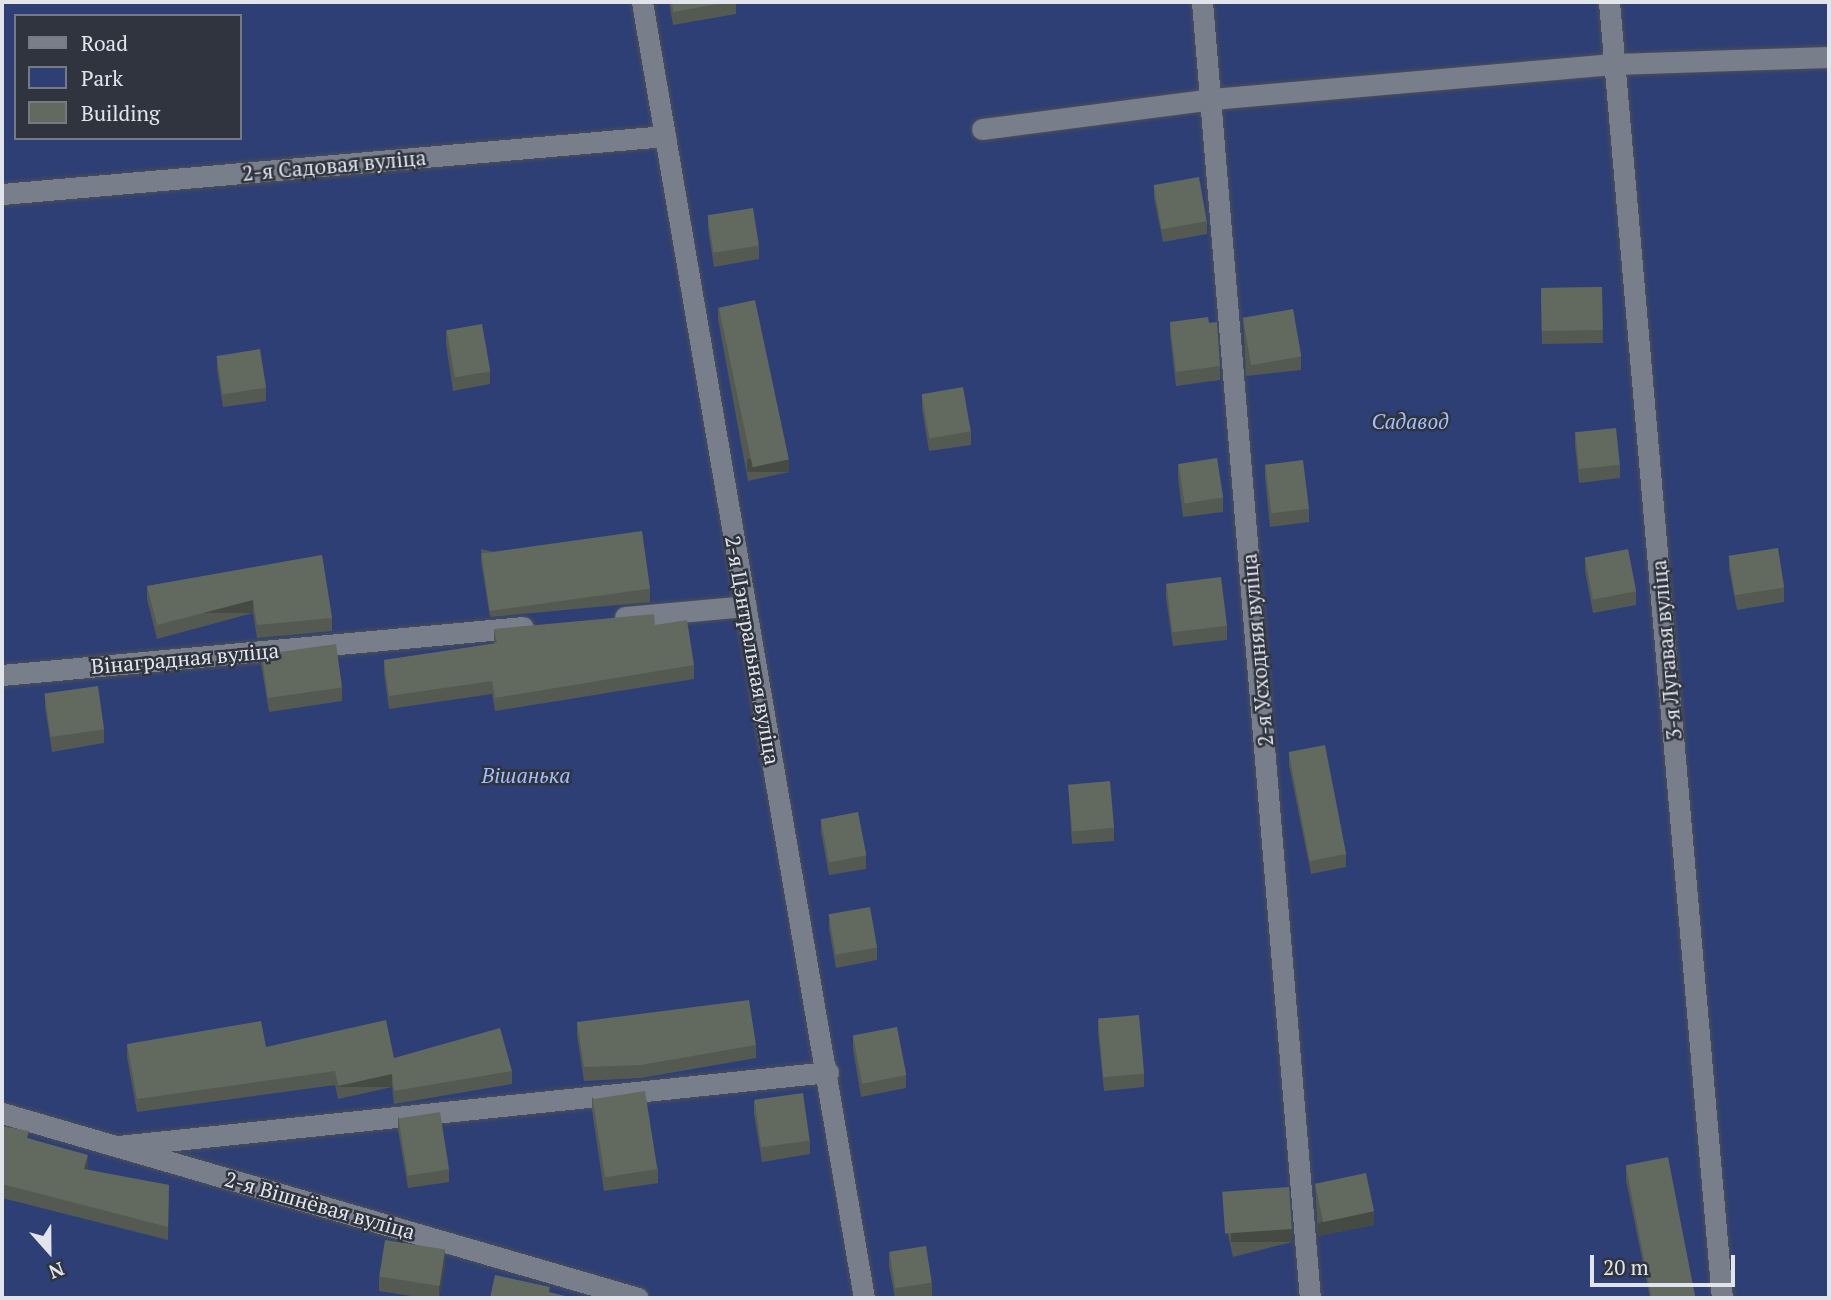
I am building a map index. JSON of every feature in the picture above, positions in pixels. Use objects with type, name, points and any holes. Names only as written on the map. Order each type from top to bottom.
[{"type":"street","name":"2-я Цэнтральная вуліца","points":[[642,2],[828,1072],[864,1298]]},
{"type":"street","name":"2-я Усходняя вуліца","points":[[1202,2],[1310,1298]]},
{"type":"street","name":"3-я Лугавая вуліца","points":[[1609,2],[1721,1298]]},
{"type":"street","points":[[982,129],[1212,99],[1615,64],[1829,57]]},
{"type":"street","name":"2-я Садовая вуліца","points":[[2,194],[665,136]]},
{"type":"street","points":[[607,619],[745,606]]},
{"type":"street","name":"Вінаградная вуліца","points":[[2,676],[552,624]]},
{"type":"street","points":[[118,1146],[828,1072]]},
{"type":"street","name":"2-я Вішнёвая вуліца","points":[[2,1113],[638,1298]]},
{"type":"green space","points":[[2,2],[1829,2],[1829,1298],[2,1298]]},
{"type":"building","points":[[672,2],[729,2],[673,12]]},
{"type":"building","points":[[1199,177],[1207,221],[1162,229],[1154,185]]},
{"type":"building","points":[[753,208],[759,246],[714,253],[708,215]]},
{"type":"building","points":[[1602,287],[1603,330],[1542,331],[1541,288]]},
{"type":"building","points":[[755,300],[789,459],[753,467],[719,308]]},
{"type":"building","points":[[1293,309],[1301,356],[1251,365],[1243,318]]},
{"type":"building","points":[[1208,317],[1209,323],[1217,322],[1220,366],[1176,372],[1170,322]]},
{"type":"building","points":[[482,324],[490,371],[455,378],[447,330]]},
{"type":"building","points":[[260,349],[266,388],[223,394],[217,356]]},
{"type":"building","points":[[963,387],[971,431],[929,439],[922,394]]},
{"type":"building","points":[[1616,428],[1620,465],[1579,469],[1575,432]]},
{"type":"building","points":[[1217,458],[1223,498],[1185,504],[1178,464]]},
{"type":"building","points":[[1303,460],[1309,509],[1271,513],[1265,465]]},
{"type":"building","points":[[642,531],[650,588],[490,611],[482,554]]},
{"type":"building","points":[[1778,548],[1784,588],[1735,595],[1729,556]]},
{"type":"building","points":[[1628,549],[1636,591],[1593,600],[1585,557]]},
{"type":"building","points":[[322,555],[332,618],[257,625],[253,600],[157,625],[147,586]]},
{"type":"building","points":[[1221,577],[1227,626],[1172,632],[1166,584]]},
{"type":"building","points":[[654,614],[655,625],[687,620],[694,665],[495,698],[492,681],[389,696],[384,660],[497,643],[494,629]]},
{"type":"building","points":[[336,644],[342,688],[268,698],[262,654]]},
{"type":"building","points":[[98,686],[104,730],[51,737],[45,694]]},
{"type":"building","points":[[1325,745],[1346,854],[1310,861],[1289,752]]},
{"type":"building","points":[[1110,781],[1114,828],[1072,831],[1068,785]]},
{"type":"building","points":[[858,812],[866,855],[829,862],[821,819]]},
{"type":"building","points":[[870,907],[877,947],[836,955],[829,914]]},
{"type":"building","points":[[749,1000],[756,1045],[641,1065],[584,1067],[577,1022]]},
{"type":"building","points":[[1139,1015],[1144,1074],[1103,1077],[1098,1019]]},
{"type":"building","points":[[386,1020],[394,1058],[500,1028],[512,1071],[394,1091],[392,1074],[338,1086],[335,1071],[137,1099],[127,1044],[261,1021],[266,1047]]},
{"type":"building","points":[[897,1027],[906,1075],[862,1084],[853,1036]]},
{"type":"building","points":[[645,1091],[657,1169],[605,1177],[593,1099]]},
{"type":"building","points":[[803,1093],[810,1141],[761,1147],[754,1100]]},
{"type":"building","points":[[440,1112],[449,1169],[408,1176],[399,1119]]},
{"type":"building","points":[[2,1126],[29,1131],[27,1138],[88,1155],[84,1169],[169,1185],[168,1227],[2,1184]]},
{"type":"building","points":[[1668,1157],[1695,1298],[1652,1298],[1626,1165]]},
{"type":"building","points":[[1366,1173],[1374,1211],[1323,1222],[1315,1184]]},
{"type":"building","points":[[1289,1187],[1292,1229],[1225,1234],[1222,1192]]},
{"type":"building","points":[[385,1240],[445,1250],[439,1286],[379,1277]]},
{"type":"building","points":[[926,1246],[932,1283],[895,1288],[889,1252]]},
{"type":"building","points":[[495,1275],[550,1287],[549,1292],[573,1298],[490,1298]]},
{"type":"park label","name":"Садавод","points":[[1410,421]]},
{"type":"park label","name":"Вішанька","points":[[526,775]]}]
